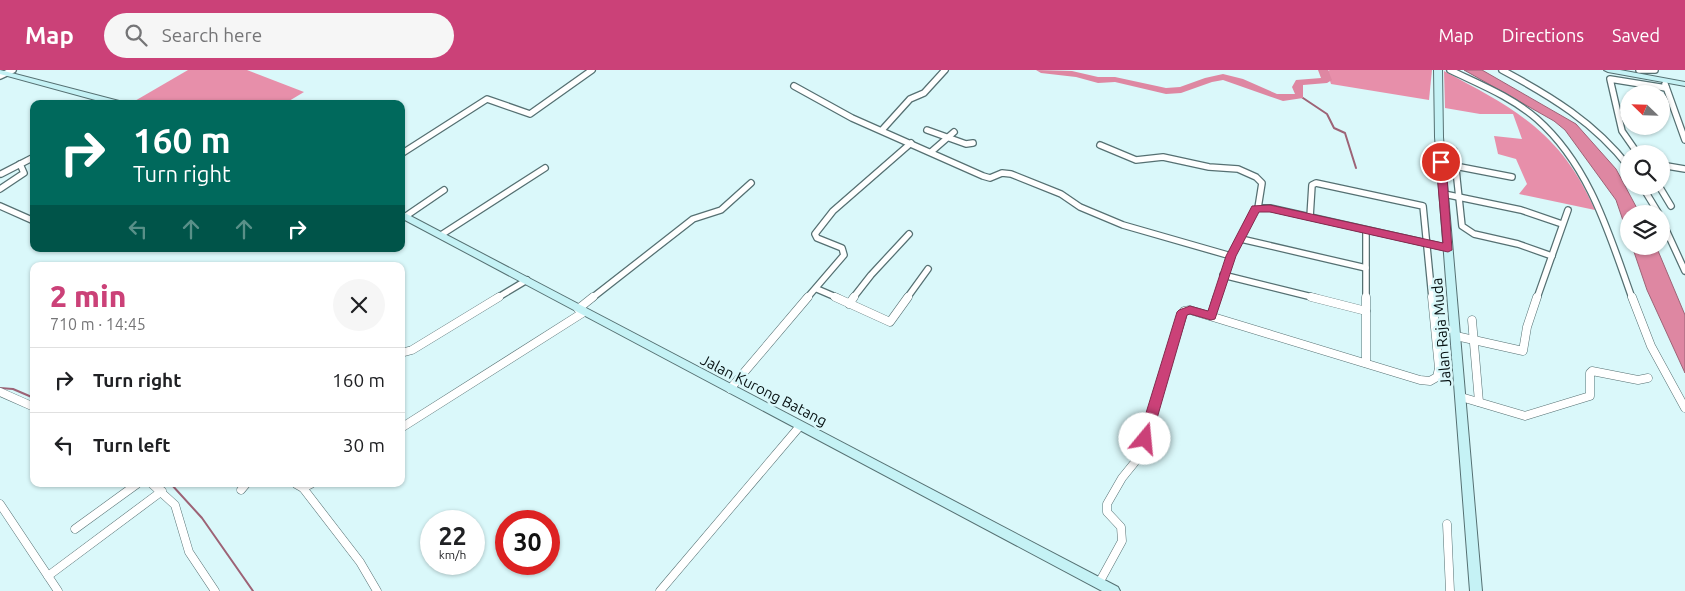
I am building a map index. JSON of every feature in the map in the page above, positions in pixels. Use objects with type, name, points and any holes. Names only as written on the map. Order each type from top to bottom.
[{"type":"street","points":[[405,151],[487,99],[530,114],[592,70]]},
{"type":"street","points":[[882,130],[910,99],[926,92],[945,70]]},
{"type":"street","name":"Jalan Raja Muda","points":[[1438,70],[1439,137],[1476,591]]},
{"type":"street","points":[[1450,70],[1496,93],[1535,118],[1555,138],[1587,181],[1599,205],[1642,325],[1656,356],[1685,408]]},
{"type":"street","points":[[1502,70],[1575,112],[1605,138],[1620,156]]},
{"type":"street","points":[[1610,70],[1665,85]]},
{"type":"street","points":[[1639,70],[1655,70]]},
{"type":"street","points":[[5,73],[105,100]]},
{"type":"street","points":[[1620,122],[1610,79],[1665,85],[1685,84]]},
{"type":"street","points":[[794,86],[852,118],[984,176],[990,178],[1002,173],[1011,174],[1061,194],[1080,207],[1114,222],[1231,256]]},
{"type":"street","points":[[1670,99],[1685,140]]},
{"type":"street","points":[[927,130],[966,144],[973,143]]},
{"type":"street","points":[[931,152],[954,132]]},
{"type":"street","points":[[730,389],[817,290],[844,255],[842,248],[817,238],[815,234],[817,230],[834,210],[872,180],[911,143]]},
{"type":"street","points":[[1100,145],[1136,160],[1162,157],[1209,167],[1243,171],[1256,177],[1262,183],[1258,208],[1254,211],[1231,256],[1223,275],[1211,316]]},
{"type":"street","points":[[1454,151],[1461,223],[1468,231],[1552,256]]},
{"type":"street","points":[[1,174],[30,159]]},
{"type":"street","points":[[0,188],[24,173],[20,164]]},
{"type":"street","points":[[1455,166],[1512,177]]},
{"type":"street","points":[[1670,166],[1685,169]]},
{"type":"street","points":[[441,235],[545,168]]},
{"type":"street","points":[[405,425],[581,310],[693,219],[721,210],[751,183]]},
{"type":"street","points":[[1099,583],[1122,541],[1121,527],[1107,512],[1107,504],[1122,478],[1139,457],[1183,312],[1190,310],[1211,316],[1420,380],[1430,381],[1437,377],[1439,368],[1425,208],[1417,203],[1316,183],[1312,185],[1310,217]]},
{"type":"street","points":[[405,214],[444,190]]},
{"type":"street","points":[[1444,194],[1521,210],[1562,224]]},
{"type":"street","points":[[1664,195],[1671,206]]},
{"type":"street","points":[[0,206],[30,219]]},
{"type":"street","points":[[1258,208],[1310,217],[1448,248]]},
{"type":"street","points":[[1456,336],[1524,351],[1527,327],[1568,210]]},
{"type":"street","name":"Jalan Kurong Batang","points":[[405,216],[1114,591]]},
{"type":"street","points":[[1366,230],[1366,362]]},
{"type":"street","points":[[849,304],[871,275],[909,234]]},
{"type":"street","points":[[1670,238],[1685,271]]},
{"type":"street","points":[[1241,239],[1366,268]]},
{"type":"street","points":[[817,290],[890,322],[928,269]]},
{"type":"street","points":[[1223,275],[1366,311]]},
{"type":"street","points":[[405,351],[420,345],[527,280]]},
{"type":"street","points":[[1472,320],[1479,402]]},
{"type":"street","points":[[1461,397],[1525,416],[1590,396],[1590,373],[1592,371],[1638,380],[1648,378]]},
{"type":"street","points":[[0,392],[30,405]]},
{"type":"street","points":[[660,591],[800,426]]},
{"type":"street","points":[[75,529],[133,487]]},
{"type":"street","points":[[156,487],[175,504],[188,552],[215,591]]},
{"type":"street","points":[[305,487],[360,562],[377,591]]},
{"type":"street","points":[[48,576],[162,491]]},
{"type":"street","points":[[0,504],[58,591]]},
{"type":"street","points":[[1447,524],[1450,591]]},
{"type":"shaded area","points":[[188,70],[247,70],[304,92],[291,100],[136,100]]},
{"type":"shaded area","points":[[1432,70],[1429,100],[1331,84],[1327,71]]},
{"type":"shaded area","points":[[1464,70],[1482,70],[1576,124],[1616,169],[1620,176],[1620,195],[1630,195],[1635,205],[1620,205],[1620,212],[1616,200],[1565,130],[1554,121]]},
{"type":"shaded area","points":[[1444,71],[1514,111],[1551,142],[1582,183],[1595,210],[1519,194],[1527,184],[1516,159],[1498,154],[1494,136],[1522,139],[1513,114],[1480,114],[1445,108]]},
{"type":"shaded area","points":[[1635,255],[1660,255],[1685,315],[1685,373],[1647,290]]},
{"type":"waterway","points":[[1041,70],[1076,74],[1098,80],[1115,79],[1166,91],[1181,90],[1223,77],[1231,78],[1265,93],[1283,98],[1300,96],[1297,87],[1299,82],[1327,80],[1323,70]]},
{"type":"waterway","points":[[1300,96],[1327,114],[1334,128],[1345,133],[1356,168]]},
{"type":"waterway","points":[[0,388],[13,389],[30,396]]},
{"type":"waterway","points":[[174,487],[202,518],[253,591]]},
{"type":"route","points":[[1145,439],[1183,312],[1190,310],[1211,316],[1223,275],[1256,209],[1260,207],[1270,208],[1448,248],[1441,162]]}]
